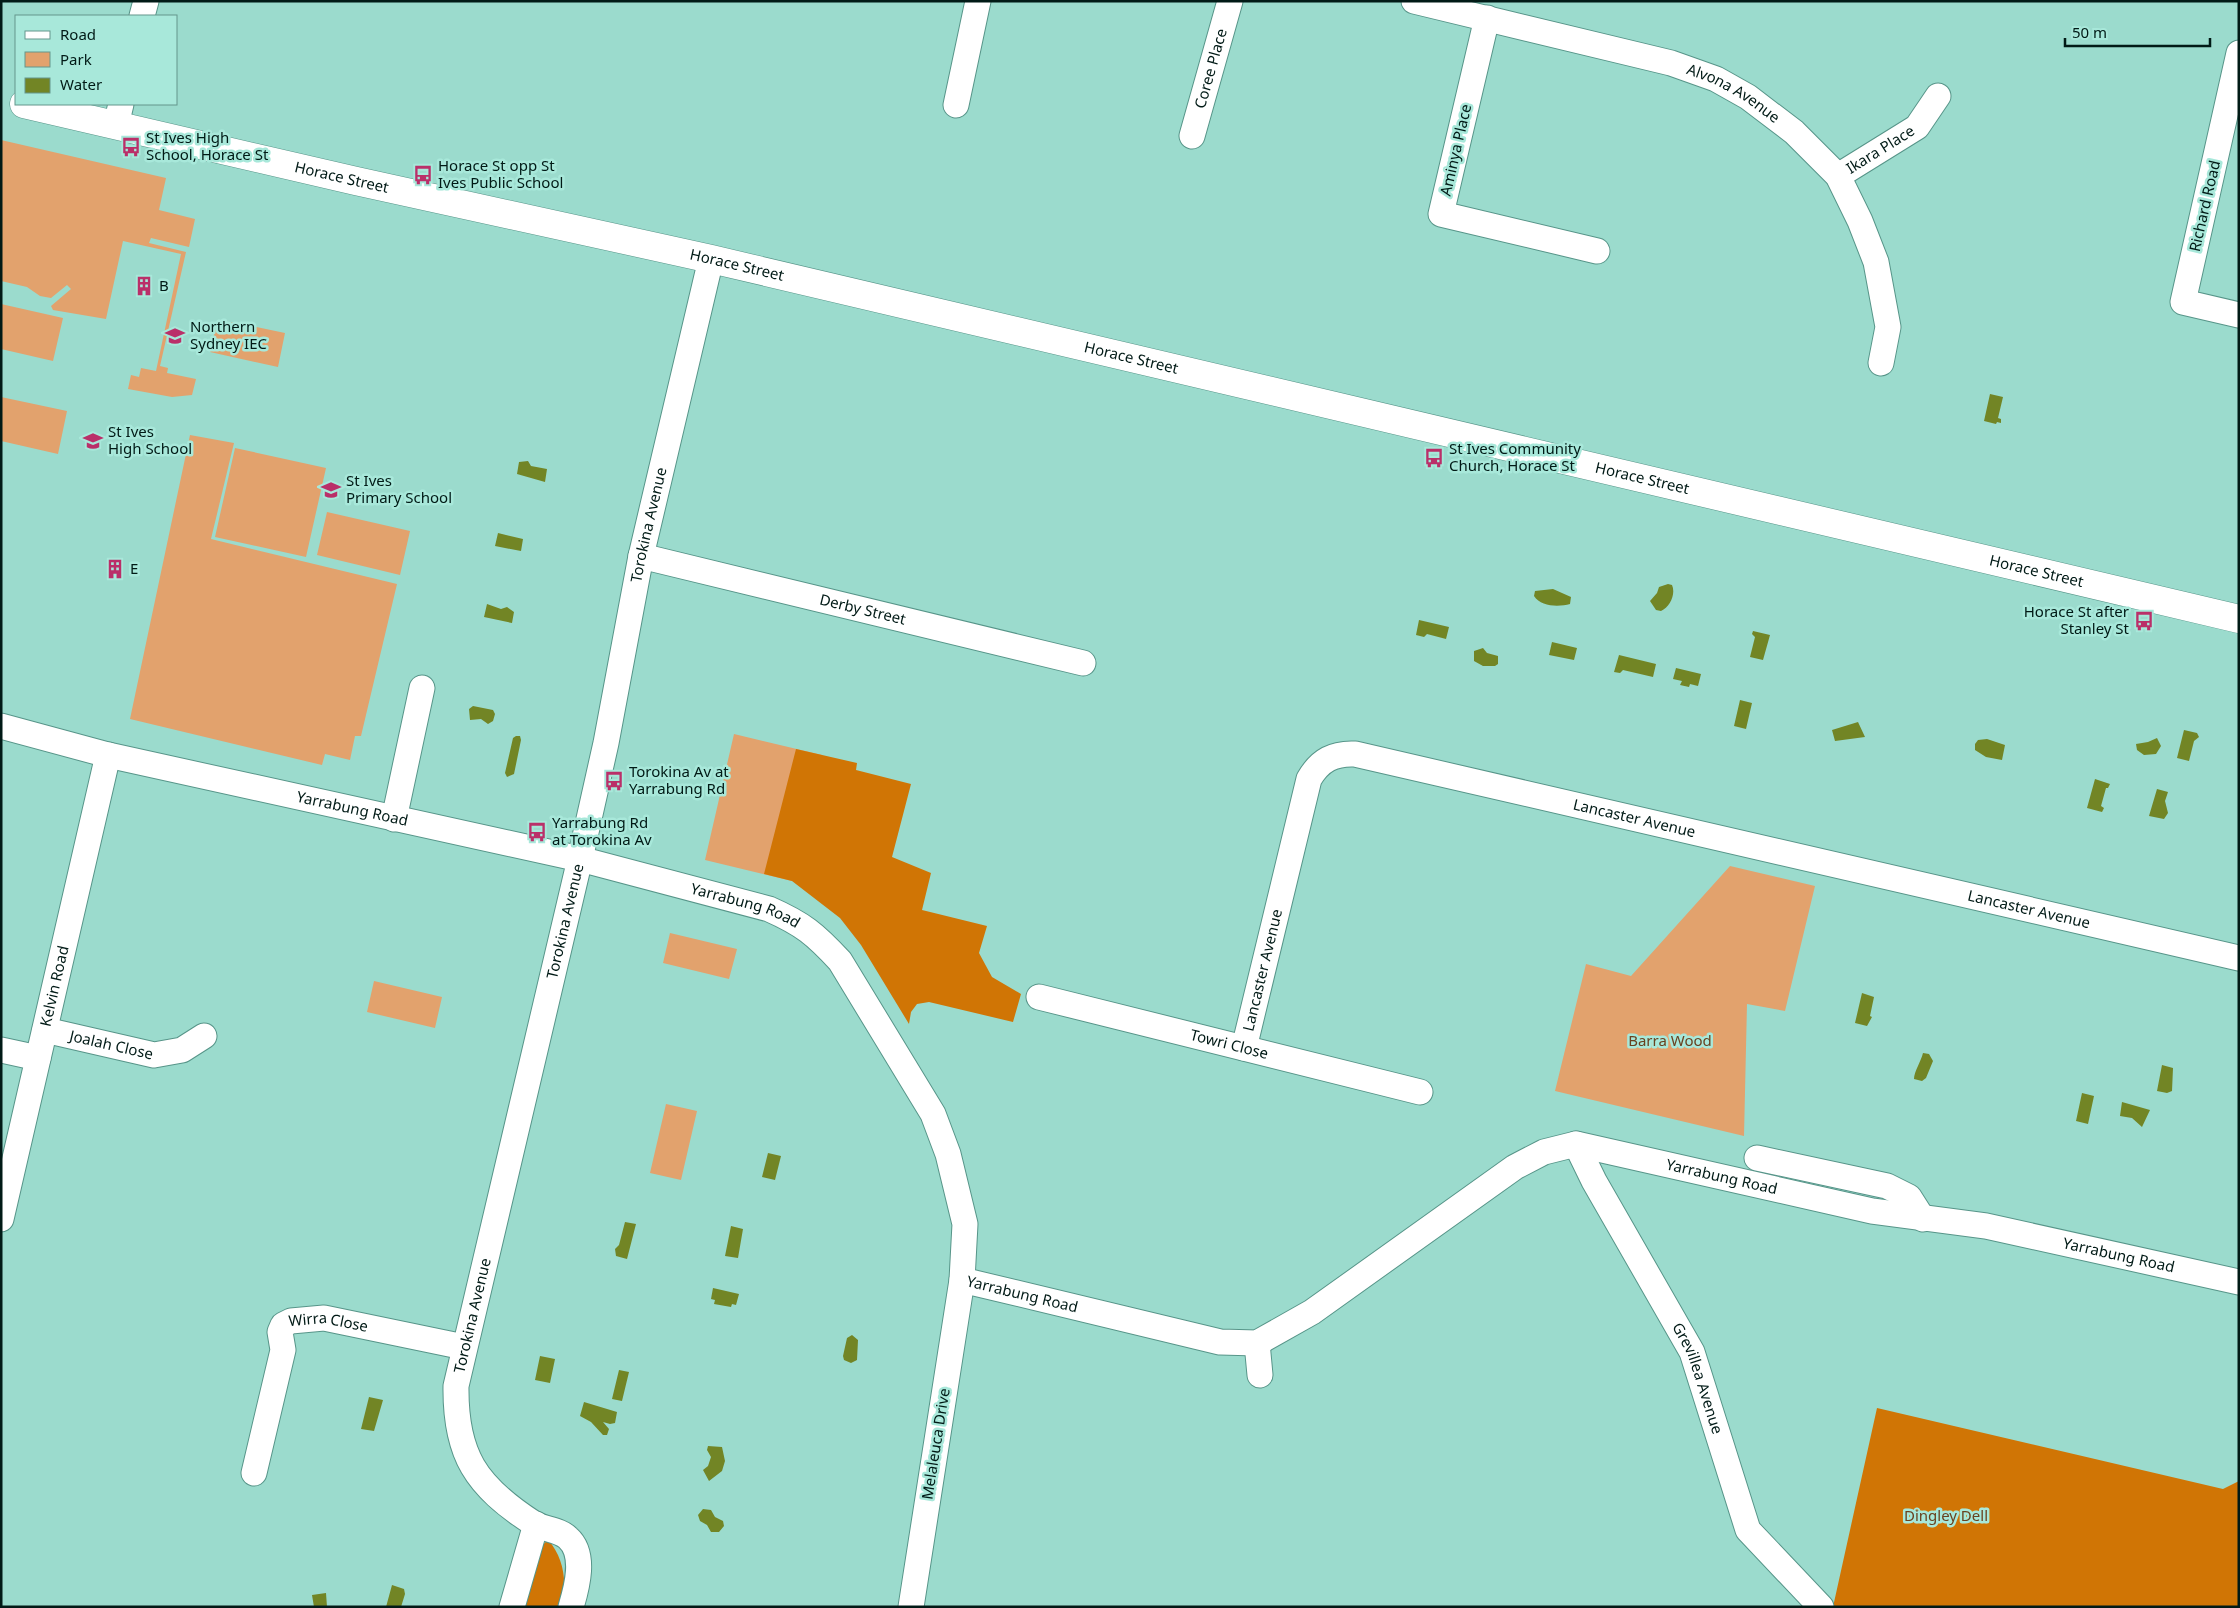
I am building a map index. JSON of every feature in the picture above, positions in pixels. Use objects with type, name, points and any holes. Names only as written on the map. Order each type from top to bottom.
[{"type":"main road","points":[[1,99],[15,102]]},
{"type":"main road","name":"Horace Street","points":[[34,105],[119,114],[711,259],[2239,619]]},
{"type":"street","points":[[142,15],[146,1]]},
{"type":"street","points":[[956,105],[978,1]]},
{"type":"street","name":"Coree Place","points":[[1192,136],[1230,1]]},
{"type":"street","name":"Alvona Avenue","points":[[1414,1],[1671,63],[1716,79],[1748,98],[1794,132],[1838,176],[1860,221],[1879,278],[1888,327],[1881,364]]},
{"type":"street","name":"Aminya Place","points":[[1487,18],[1441,214],[1597,251]]},
{"type":"street","name":"Richard Road","points":[[2239,53],[2183,302],[2239,315]]},
{"type":"street","name":"Ikara Place","points":[[1838,176],[1916,127],[1938,96]]},
{"type":"street","name":"Torokina Avenue","points":[[571,1607],[577,1577],[578,1553],[568,1538],[555,1530],[536,1524],[496,1496],[482,1482],[469,1462],[464,1448],[456,1412],[456,1386],[580,859],[606,743],[641,556],[711,259]]},
{"type":"street","name":"Derby Street","points":[[641,556],[1083,663]]},
{"type":"street","points":[[394,819],[422,688]]},
{"type":"street","name":"Yarrabung Road","points":[[1,726],[108,755],[580,859],[769,909],[797,922],[820,939],[840,961],[933,1114],[948,1154],[965,1224],[962,1280],[1220,1342],[1257,1343],[1312,1312],[1515,1167],[1544,1152],[1576,1144],[1872,1211],[1986,1226],[2239,1282]]},
{"type":"street","name":"Lancaster Avenue","points":[[1244,1048],[1310,779],[1317,766],[1341,753],[1355,754],[2239,958]]},
{"type":"street","name":"Kelvin Road","points":[[1,1219],[108,755]]},
{"type":"street","name":"Towri Close","points":[[1039,997],[1420,1092]]},
{"type":"street","name":"Joalah Close","points":[[44,1030],[154,1055],[182,1050],[204,1036]]},
{"type":"street","points":[[1,1050],[38,1058]]},
{"type":"street","name":"Grevillea Avenue","points":[[1576,1144],[1594,1181],[1692,1352],[1748,1530],[1821,1607]]},
{"type":"street","points":[[1757,1158],[1887,1186],[1909,1197],[1923,1219]]},
{"type":"street","name":"Melaleuca Drive","points":[[911,1607],[962,1280]]},
{"type":"street","name":"Wirra Close","points":[[254,1473],[282,1350],[280,1332],[283,1325],[290,1321],[324,1318],[464,1347]]},
{"type":"street","points":[[1257,1343],[1260,1376]]},
{"type":"street","points":[[512,1607],[536,1524]]},
{"type":"green space","points":[[1,140],[166,178],[159,210],[195,219],[189,247],[151,238],[149,243],[186,252],[160,366],[168,368],[167,373],[196,379],[192,395],[172,397],[128,389],[131,375],[139,377],[141,368],[156,371],[181,254],[123,241],[106,319],[53,310],[51,306],[71,289],[67,285],[51,298],[40,296],[27,287],[1,281]]},
{"type":"green space","points":[[1,304],[63,318],[53,361],[1,349]]},
{"type":"green space","points":[[233,322],[285,333],[278,367],[210,352],[215,330]]},
{"type":"green space","points":[[1,397],[67,411],[58,454],[1,441]]},
{"type":"green space","points":[[190,435],[234,443],[211,539],[397,584],[361,736],[355,736],[350,760],[325,754],[322,765],[130,719]]},
{"type":"green space","points":[[235,448],[326,468],[306,557],[215,537]]},
{"type":"green space","points":[[327,512],[410,531],[400,575],[317,555]]},
{"type":"green space","points":[[734,734],[822,755],[792,881],[705,860]]},
{"type":"green space","points":[[796,749],[857,763],[856,770],[911,784],[892,857],[931,873],[922,910],[987,926],[979,953],[992,977],[1021,994],[1013,1022],[929,1002],[917,1004],[911,1012],[909,1024],[861,945],[840,918],[792,881],[764,874]]},
{"type":"green space","name":"Barra Wood","points":[[1730,866],[1815,886],[1785,1011],[1747,1004],[1744,1136],[1555,1091],[1586,964],[1631,976]]},
{"type":"green space","points":[[670,933],[737,949],[729,979],[663,963]]},
{"type":"green space","points":[[374,981],[442,997],[435,1028],[367,1012]]},
{"type":"green space","points":[[666,1104],[697,1111],[681,1180],[650,1173]]},
{"type":"green space","name":"Dingley Dell","points":[[1877,1408],[2223,1489],[2239,1481],[2239,1607],[1833,1607]]},
{"type":"green space","points":[[548,1540],[558,1555],[563,1572],[564,1590],[561,1607],[521,1607],[539,1548]]},
{"type":"water","points":[[1990,394],[2003,397],[1998,418],[2001,419],[2001,423],[1997,422],[1996,424],[1984,421]]},
{"type":"water","points":[[528,461],[531,466],[547,469],[545,482],[517,474],[519,462]]},
{"type":"water","points":[[498,533],[523,539],[521,551],[495,546]]},
{"type":"water","points":[[1668,584],[1672,585],[1673,589],[1671,600],[1667,607],[1661,611],[1656,610],[1650,601],[1657,593],[1659,587]]},
{"type":"water","points":[[1553,589],[1571,597],[1570,604],[1556,606],[1546,604],[1537,600],[1534,596],[1535,591]]},
{"type":"water","points":[[487,604],[501,609],[507,607],[514,612],[512,623],[484,617]]},
{"type":"water","points":[[1419,620],[1449,627],[1446,639],[1427,634],[1424,637],[1416,635]]},
{"type":"water","points":[[1753,631],[1770,635],[1763,660],[1750,657],[1755,637],[1752,634]]},
{"type":"water","points":[[1552,642],[1577,648],[1574,660],[1549,655]]},
{"type":"water","points":[[1483,648],[1487,653],[1498,656],[1498,664],[1495,666],[1483,666],[1474,661],[1474,651]]},
{"type":"water","points":[[1619,655],[1656,664],[1653,677],[1623,670],[1620,673],[1614,672]]},
{"type":"water","points":[[1676,668],[1701,674],[1698,686],[1690,684],[1689,687],[1680,685],[1682,681],[1673,679]]},
{"type":"water","points":[[1740,700],[1752,703],[1746,729],[1734,726]]},
{"type":"water","points":[[473,706],[493,710],[495,714],[493,721],[488,724],[481,719],[470,720],[469,709]]},
{"type":"water","points":[[1858,722],[1865,737],[1835,741],[1832,730]]},
{"type":"water","points":[[2184,730],[2197,733],[2199,737],[2194,741],[2189,761],[2177,758]]},
{"type":"water","points":[[520,736],[521,740],[514,774],[507,777],[505,773],[513,738]]},
{"type":"water","points":[[2157,738],[2161,746],[2156,754],[2144,755],[2137,750],[2136,744]]},
{"type":"water","points":[[1987,739],[2005,745],[2002,760],[1986,757],[1975,750],[1975,744],[1978,740]]},
{"type":"water","points":[[2095,779],[2110,784],[2106,788],[2101,806],[2104,808],[2102,812],[2087,808]]},
{"type":"water","points":[[2157,789],[2168,792],[2165,801],[2168,813],[2164,819],[2149,816]]},
{"type":"water","points":[[1862,993],[1874,997],[1870,1016],[1872,1017],[1867,1026],[1855,1023]]},
{"type":"water","points":[[1923,1053],[1929,1054],[1933,1061],[1926,1078],[1922,1081],[1914,1079]]},
{"type":"water","points":[[2162,1065],[2173,1068],[2172,1091],[2167,1093],[2157,1091]]},
{"type":"water","points":[[2082,1093],[2094,1096],[2088,1124],[2076,1121]]},
{"type":"water","points":[[2122,1102],[2150,1110],[2142,1127],[2132,1118],[2120,1116]]},
{"type":"water","points":[[768,1153],[781,1156],[775,1180],[762,1177]]},
{"type":"water","points":[[625,1222],[636,1224],[627,1259],[616,1256],[615,1249],[619,1245]]},
{"type":"water","points":[[731,1226],[743,1229],[738,1258],[725,1256]]},
{"type":"water","points":[[713,1288],[739,1294],[736,1305],[732,1304],[731,1307],[714,1304],[715,1300],[711,1299]]},
{"type":"water","points":[[852,1335],[858,1340],[857,1360],[851,1363],[844,1360],[843,1356],[847,1338]]},
{"type":"water","points":[[540,1356],[555,1359],[550,1383],[535,1380]]},
{"type":"water","points":[[619,1370],[629,1372],[622,1401],[612,1399]]},
{"type":"water","points":[[369,1397],[383,1400],[374,1431],[361,1429]]},
{"type":"water","points":[[584,1402],[617,1412],[615,1423],[603,1422],[609,1429],[607,1435],[603,1435],[591,1422],[580,1416]]},
{"type":"water","points":[[708,1446],[722,1447],[725,1461],[722,1471],[709,1481],[703,1470],[708,1466],[711,1457],[707,1450]]},
{"type":"water","points":[[703,1509],[711,1510],[715,1517],[723,1521],[724,1526],[719,1532],[711,1532],[707,1525],[700,1521],[698,1515]]},
{"type":"water","points":[[392,1585],[404,1589],[405,1594],[401,1607],[386,1607]]},
{"type":"water","points":[[326,1593],[327,1607],[314,1607],[312,1595]]},
{"type":"place","name":"St Ives High School, Horace St","points":[[131,147]]},
{"type":"place","name":"Horace St opp St Ives Public School","points":[[423,175]]},
{"type":"place","name":"B","points":[[144,286]]},
{"type":"place","name":"Northern Sydney IEC","points":[[175,336]]},
{"type":"place","name":"St Ives High School","points":[[93,441]]},
{"type":"place","name":"St Ives Community Church, Horace St","points":[[1434,458]]},
{"type":"place","name":"St Ives Primary School","points":[[331,490]]},
{"type":"place","name":"E","points":[[115,569]]},
{"type":"place","name":"Horace St after Stanley St","points":[[2144,621]]},
{"type":"place","name":"Torokina Av at Yarrabung Rd","points":[[614,781]]},
{"type":"place","name":"Yarrabung Rd at Torokina Av","points":[[537,832]]}]
